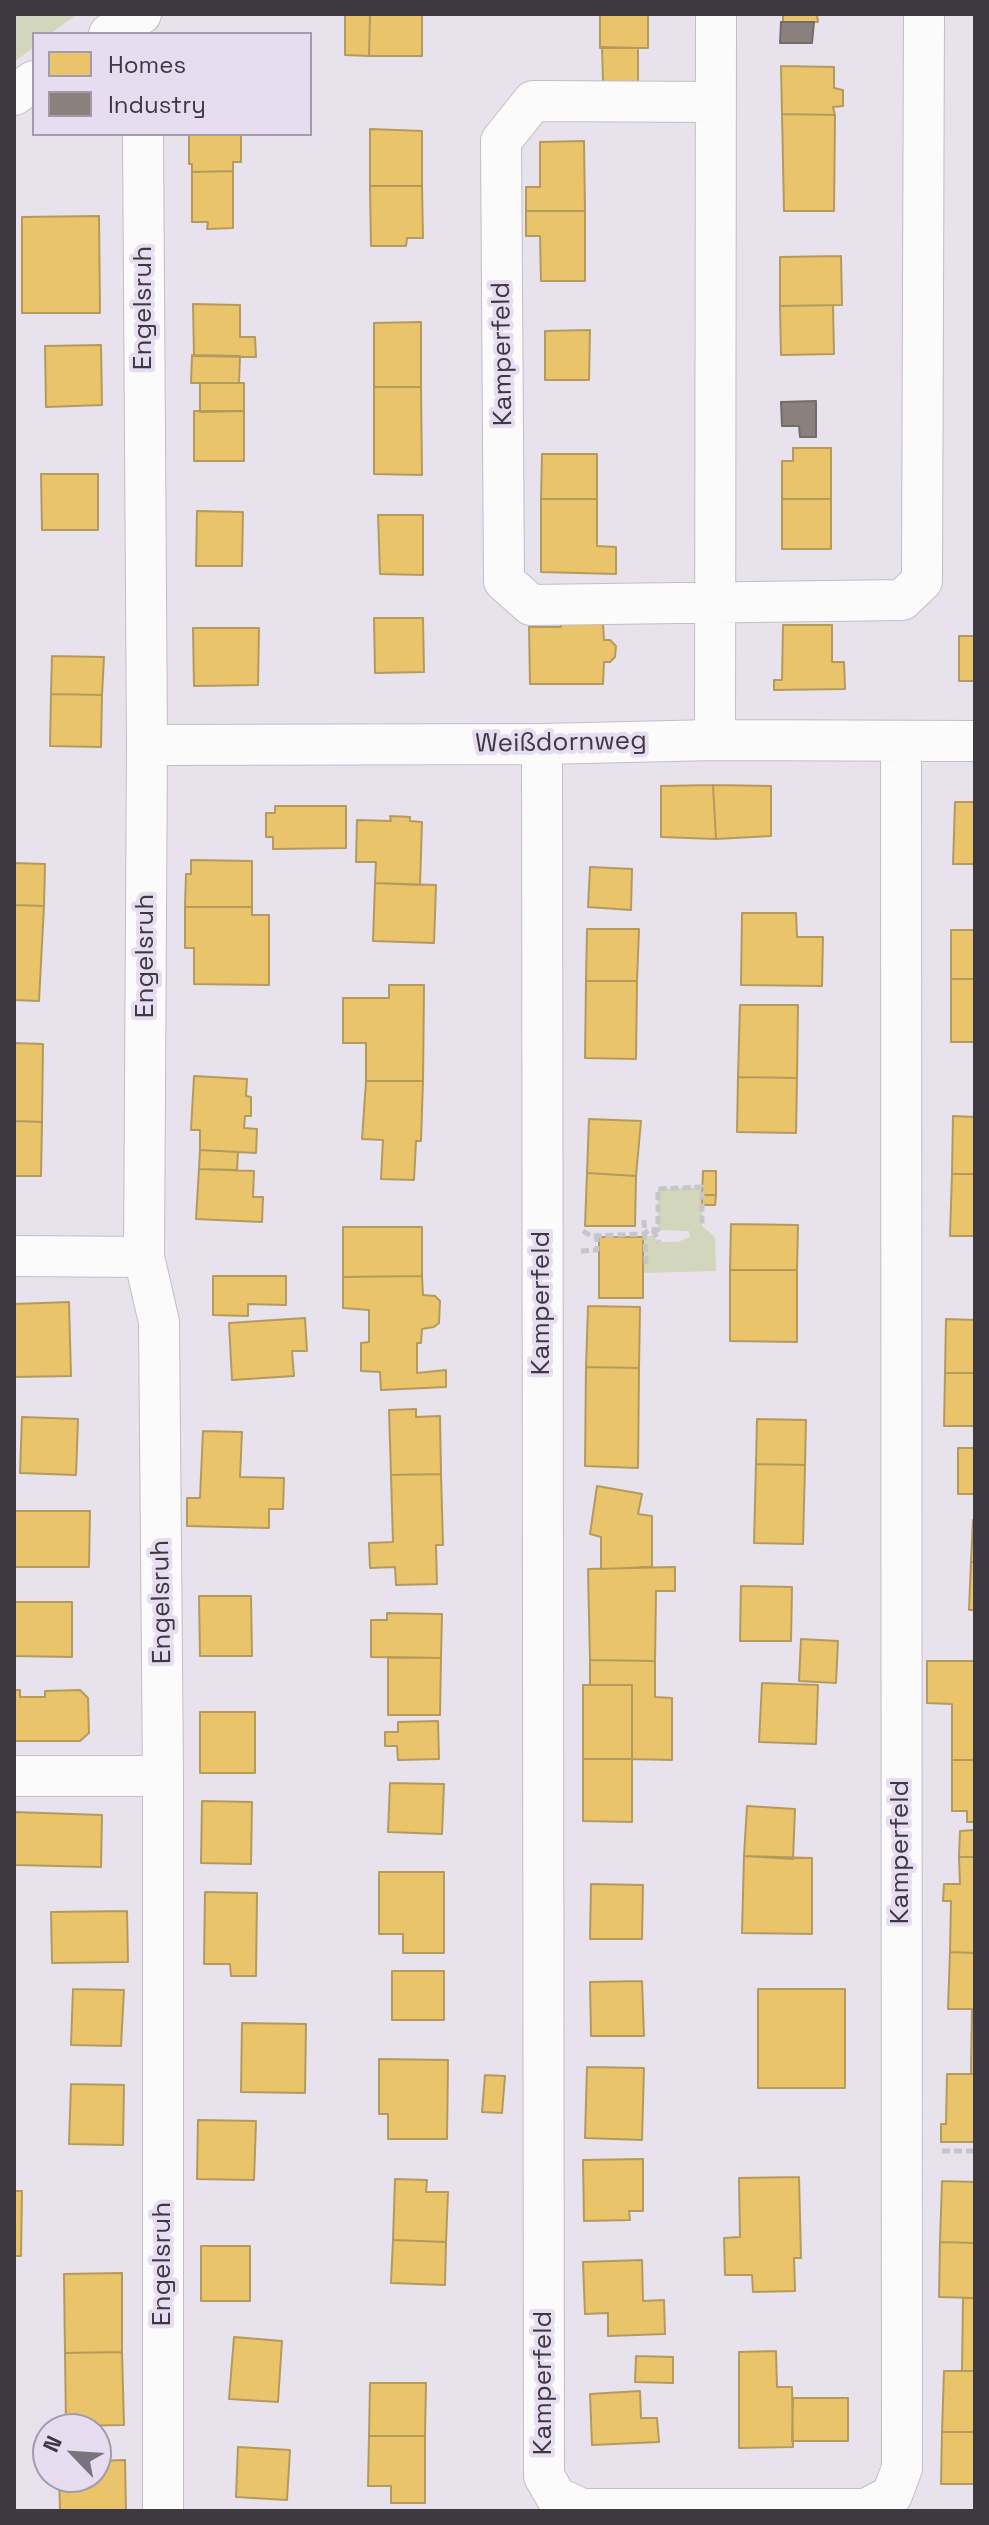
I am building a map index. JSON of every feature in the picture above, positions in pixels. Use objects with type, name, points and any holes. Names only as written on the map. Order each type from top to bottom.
[{"type":"street","points":[[715,740],[716,14]]},
{"type":"street","name":"Kamperfeld","points":[[716,102],[533,101],[501,141],[504,581],[531,605],[902,600],[922,581],[924,14]]},
{"type":"street","points":[[14,95],[32,82]]},
{"type":"street","name":"Engelsruh","points":[[143,136],[147,745],[144,1257],[159,1322],[163,1776],[163,2511]]},
{"type":"street","name":"Kamperfeld","points":[[542,744],[544,2476],[556,2497],[582,2509],[866,2509],[892,2495],[902,2468],[901,741]]},
{"type":"street","name":"Weißdornweg","points":[[147,745],[975,741]]},
{"type":"street","points":[[14,1256],[144,1257]]},
{"type":"street","points":[[14,1776],[163,1776]]},
{"type":"path","points":[[578,1226],[591,1236],[644,1234],[658,1230],[656,1189],[702,1187],[702,1226]]},
{"type":"path","points":[[644,1220],[646,1262],[650,1265]]},
{"type":"path","points":[[653,1229],[659,1242]]},
{"type":"green space","points":[[14,14],[77,14],[53,32],[32,32],[32,48],[14,62]]},
{"type":"green space","points":[[702,1187],[702,1226],[715,1237],[716,1271],[643,1273],[643,1237],[655,1235],[655,1239],[662,1242],[678,1242],[690,1237],[689,1231],[658,1230],[658,1189]]},
{"type":"building: Homes","points":[[345,14],[370,14],[369,56],[345,55]]},
{"type":"building: Homes","points":[[370,14],[422,14],[422,56],[369,56]]},
{"type":"building: Homes","points":[[600,14],[648,14],[648,48],[600,48]]},
{"type":"building: Homes","points":[[783,14],[817,14],[818,22],[783,22]]},
{"type":"building: Homes","points":[[602,47],[638,48],[638,83],[603,83]]},
{"type":"building: Homes","points":[[781,66],[834,67],[834,88],[843,90],[843,106],[833,107],[835,115],[782,114]]},
{"type":"building: Homes","points":[[782,114],[835,115],[834,211],[784,211]]},
{"type":"building: Homes","points":[[370,129],[422,131],[422,186],[370,186]]},
{"type":"building: Homes","points":[[189,136],[241,136],[241,162],[233,162],[233,171],[192,172],[192,164],[189,164]]},
{"type":"building: Homes","points":[[584,141],[585,211],[526,211],[526,187],[540,187],[540,142]]},
{"type":"building: Homes","points":[[233,171],[233,228],[207,229],[208,222],[192,222],[192,172]]},
{"type":"building: Homes","points":[[370,186],[422,186],[423,238],[407,238],[406,246],[371,246]]},
{"type":"building: Homes","points":[[526,211],[585,211],[585,281],[541,281],[540,236],[526,236]]},
{"type":"building: Homes","points":[[99,216],[100,313],[22,313],[22,217]]},
{"type":"building: Homes","points":[[841,256],[842,305],[780,306],[780,257]]},
{"type":"building: Homes","points":[[193,304],[240,305],[240,337],[255,337],[256,357],[194,356]]},
{"type":"building: Homes","points":[[833,305],[834,354],[781,355],[780,306]]},
{"type":"building: Homes","points":[[421,322],[421,387],[374,387],[374,323]]},
{"type":"building: Homes","points":[[590,330],[589,380],[545,380],[545,331]]},
{"type":"building: Homes","points":[[101,345],[102,405],[46,407],[45,346]]},
{"type":"building: Homes","points":[[192,355],[240,356],[239,383],[191,383]]},
{"type":"building: Homes","points":[[200,383],[244,383],[244,411],[200,412]]},
{"type":"building: Homes","points":[[374,387],[421,387],[422,475],[374,474]]},
{"type":"building: Homes","points":[[194,411],[244,411],[244,461],[194,461]]},
{"type":"building: Homes","points":[[793,448],[831,448],[831,499],[782,499],[782,461],[793,461]]},
{"type":"building: Homes","points":[[542,454],[597,454],[597,499],[541,499]]},
{"type":"building: Homes","points":[[41,474],[98,474],[98,530],[42,530]]},
{"type":"building: Homes","points":[[541,499],[597,499],[597,546],[616,547],[616,574],[541,572]]},
{"type":"building: Homes","points":[[782,499],[831,499],[831,549],[782,549]]},
{"type":"building: Homes","points":[[197,511],[243,512],[242,566],[196,566]]},
{"type":"building: Homes","points":[[378,515],[423,515],[423,575],[380,574]]},
{"type":"building: Homes","points":[[374,618],[423,618],[424,672],[375,673]]},
{"type":"building: Homes","points":[[561,623],[603,624],[604,640],[610,640],[616,646],[615,657],[610,662],[604,662],[603,684],[530,684],[529,627],[561,627]]},
{"type":"building: Homes","points":[[783,625],[832,625],[832,662],[844,662],[845,689],[774,690],[774,680],[782,680]]},
{"type":"building: Homes","points":[[193,628],[259,628],[258,685],[194,686]]},
{"type":"building: Homes","points":[[959,636],[975,636],[975,681],[959,681]]},
{"type":"building: Homes","points":[[52,656],[104,657],[102,695],[51,694]]},
{"type":"building: Homes","points":[[51,694],[102,695],[101,747],[50,746]]},
{"type":"building: Homes","points":[[713,785],[771,786],[771,836],[716,839]]},
{"type":"building: Homes","points":[[713,785],[716,839],[661,837],[661,786]]},
{"type":"building: Homes","points":[[955,802],[975,802],[975,864],[953,864]]},
{"type":"building: Homes","points":[[275,806],[346,806],[346,848],[273,849],[273,837],[266,837],[266,813],[275,813]]},
{"type":"building: Homes","points":[[390,816],[410,817],[410,821],[422,822],[420,885],[375,883],[376,862],[356,862],[357,820],[391,821]]},
{"type":"building: Homes","points":[[191,860],[252,861],[252,907],[185,907],[186,874],[191,874]]},
{"type":"building: Homes","points":[[14,863],[45,864],[44,906],[14,905]]},
{"type":"building: Homes","points":[[590,867],[632,869],[631,910],[588,907]]},
{"type":"building: Homes","points":[[375,883],[436,885],[434,943],[373,941]]},
{"type":"building: Homes","points":[[14,905],[44,906],[39,1001],[14,1000]]},
{"type":"building: Homes","points":[[185,907],[252,907],[252,915],[269,915],[269,985],[194,984],[194,948],[185,948]]},
{"type":"building: Homes","points":[[742,913],[796,913],[797,937],[823,937],[822,986],[741,985]]},
{"type":"building: Homes","points":[[587,929],[639,929],[637,981],[586,981]]},
{"type":"building: Homes","points":[[951,930],[975,930],[975,979],[951,979]]},
{"type":"building: Homes","points":[[951,979],[975,979],[975,1042],[951,1042]]},
{"type":"building: Homes","points":[[586,981],[637,981],[636,1059],[585,1058]]},
{"type":"building: Homes","points":[[389,985],[424,985],[423,1081],[366,1081],[366,1043],[343,1043],[343,998],[389,998]]},
{"type":"building: Homes","points":[[740,1005],[798,1005],[797,1078],[738,1077]]},
{"type":"building: Homes","points":[[14,1043],[43,1044],[42,1122],[14,1121]]},
{"type":"building: Homes","points":[[194,1076],[247,1079],[246,1096],[251,1097],[251,1116],[245,1116],[244,1128],[257,1129],[256,1153],[200,1150],[200,1130],[191,1130]]},
{"type":"building: Homes","points":[[738,1077],[797,1078],[796,1133],[737,1132]]},
{"type":"building: Homes","points":[[366,1081],[423,1081],[421,1141],[416,1141],[414,1180],[381,1179],[383,1140],[362,1139]]},
{"type":"building: Homes","points":[[953,1116],[975,1117],[975,1174],[952,1174]]},
{"type":"building: Homes","points":[[589,1119],[641,1121],[636,1176],[587,1173]]},
{"type":"building: Homes","points":[[14,1121],[42,1122],[41,1176],[14,1176]]},
{"type":"building: Homes","points":[[200,1150],[238,1152],[237,1170],[199,1169]]},
{"type":"building: Homes","points":[[199,1169],[254,1171],[253,1197],[263,1197],[262,1222],[196,1219]]},
{"type":"building: Homes","points":[[703,1171],[716,1171],[716,1195],[702,1195]]},
{"type":"building: Homes","points":[[587,1173],[636,1176],[635,1226],[585,1226]]},
{"type":"building: Homes","points":[[952,1174],[975,1174],[975,1236],[950,1236]]},
{"type":"building: Homes","points":[[702,1195],[716,1195],[715,1205],[702,1205]]},
{"type":"building: Homes","points":[[731,1224],[798,1225],[797,1270],[730,1270]]},
{"type":"building: Homes","points":[[343,1227],[422,1227],[422,1276],[343,1277]]},
{"type":"building: Homes","points":[[599,1237],[643,1237],[643,1298],[599,1298]]},
{"type":"building: Homes","points":[[730,1270],[797,1270],[797,1342],[730,1341]]},
{"type":"building: Homes","points":[[213,1276],[286,1276],[286,1305],[248,1304],[248,1316],[213,1315]]},
{"type":"building: Homes","points":[[422,1276],[423,1295],[435,1296],[440,1301],[439,1323],[422,1329],[421,1343],[417,1343],[417,1373],[446,1370],[446,1387],[381,1390],[380,1372],[361,1371],[361,1343],[369,1342],[369,1310],[343,1308],[343,1277]]},
{"type":"building: Homes","points":[[69,1302],[71,1376],[14,1377],[14,1304]]},
{"type":"building: Homes","points":[[588,1306],[640,1307],[639,1368],[586,1367]]},
{"type":"building: Homes","points":[[305,1318],[307,1351],[292,1351],[294,1376],[232,1380],[229,1323]]},
{"type":"building: Homes","points":[[946,1319],[975,1320],[975,1373],[945,1373]]},
{"type":"building: Homes","points":[[586,1367],[639,1368],[638,1468],[585,1466]]},
{"type":"building: Homes","points":[[945,1373],[975,1373],[975,1426],[944,1426]]},
{"type":"building: Homes","points":[[416,1409],[416,1417],[440,1416],[441,1474],[391,1475],[389,1410]]},
{"type":"building: Homes","points":[[22,1417],[78,1419],[76,1475],[20,1473]]},
{"type":"building: Homes","points":[[757,1419],[806,1420],[805,1465],[756,1464]]},
{"type":"building: Homes","points":[[203,1431],[242,1432],[240,1477],[284,1478],[283,1509],[269,1509],[269,1528],[187,1526],[187,1498],[200,1498]]},
{"type":"building: Homes","points":[[958,1448],[975,1448],[975,1494],[958,1494]]},
{"type":"building: Homes","points":[[756,1464],[805,1465],[803,1544],[754,1543]]},
{"type":"building: Homes","points":[[441,1474],[443,1545],[436,1545],[437,1584],[396,1585],[395,1567],[370,1568],[369,1543],[393,1542],[391,1475]]},
{"type":"building: Homes","points":[[597,1486],[642,1494],[638,1514],[652,1516],[652,1567],[601,1569],[601,1537],[590,1534]]},
{"type":"building: Homes","points":[[14,1511],[90,1511],[89,1567],[14,1567]]},
{"type":"building: Homes","points":[[973,1520],[975,1562],[971,1562]]},
{"type":"building: Homes","points":[[971,1562],[975,1562],[975,1610],[969,1610]]},
{"type":"building: Homes","points":[[675,1567],[675,1591],[656,1591],[655,1661],[590,1660],[588,1569]]},
{"type":"building: Homes","points":[[741,1586],[792,1587],[791,1641],[740,1641]]},
{"type":"building: Homes","points":[[199,1596],[251,1596],[252,1656],[200,1656]]},
{"type":"building: Homes","points":[[14,1602],[72,1602],[72,1657],[14,1656]]},
{"type":"building: Homes","points":[[387,1613],[442,1614],[441,1658],[371,1657],[371,1620],[387,1620]]},
{"type":"building: Homes","points":[[801,1639],[838,1641],[836,1683],[799,1681]]},
{"type":"building: Homes","points":[[388,1657],[441,1658],[440,1715],[388,1715]]},
{"type":"building: Homes","points":[[590,1660],[655,1661],[655,1697],[672,1698],[672,1760],[632,1759],[632,1685],[590,1685]]},
{"type":"building: Homes","points":[[927,1661],[975,1661],[975,1760],[952,1760],[952,1704],[927,1703]]},
{"type":"building: Homes","points":[[762,1683],[818,1685],[816,1744],[759,1742]]},
{"type":"building: Homes","points":[[583,1685],[632,1685],[632,1759],[583,1759]]},
{"type":"building: Homes","points":[[14,1690],[20,1690],[20,1697],[45,1697],[45,1691],[80,1690],[88,1698],[89,1733],[80,1741],[14,1741]]},
{"type":"building: Homes","points":[[200,1712],[255,1712],[255,1773],[200,1773]]},
{"type":"building: Homes","points":[[438,1721],[439,1759],[398,1760],[397,1746],[385,1746],[385,1732],[398,1732],[398,1722]]},
{"type":"building: Homes","points":[[583,1759],[632,1759],[632,1822],[583,1821]]},
{"type":"building: Homes","points":[[952,1760],[975,1760],[975,1822],[967,1822],[967,1811],[952,1811]]},
{"type":"building: Homes","points":[[390,1783],[444,1784],[442,1834],[388,1832]]},
{"type":"building: Homes","points":[[202,1801],[252,1802],[251,1864],[201,1863]]},
{"type":"building: Homes","points":[[747,1806],[795,1809],[793,1859],[744,1856]]},
{"type":"building: Homes","points":[[14,1812],[102,1815],[101,1867],[14,1865]]},
{"type":"building: Homes","points":[[975,1830],[975,1857],[959,1857],[960,1831]]},
{"type":"building: Homes","points":[[744,1856],[812,1858],[812,1934],[742,1933]]},
{"type":"building: Homes","points":[[959,1857],[975,1857],[975,1953],[950,1952],[951,1901],[943,1901],[944,1884],[960,1884]]},
{"type":"building: Homes","points":[[379,1872],[444,1872],[444,1953],[403,1953],[403,1934],[379,1934]]},
{"type":"building: Homes","points":[[591,1884],[643,1885],[642,1939],[590,1939]]},
{"type":"building: Homes","points":[[205,1892],[257,1893],[256,1976],[231,1976],[230,1964],[204,1964]]},
{"type":"building: Homes","points":[[127,1911],[128,1962],[52,1963],[51,1912]]},
{"type":"building: Homes","points":[[950,1952],[975,1953],[975,2009],[948,2009]]},
{"type":"building: Homes","points":[[392,1971],[444,1971],[444,2020],[392,2020]]},
{"type":"building: Homes","points":[[642,1981],[644,2036],[591,2036],[590,1982]]},
{"type":"building: Homes","points":[[73,1989],[124,1990],[121,2046],[71,2045]]},
{"type":"building: Homes","points":[[758,1989],[845,1989],[845,2088],[758,2088]]},
{"type":"building: Homes","points":[[972,2009],[975,2009],[975,2074],[971,2074]]},
{"type":"building: Homes","points":[[242,2023],[306,2024],[305,2093],[241,2092]]},
{"type":"building: Homes","points":[[379,2059],[448,2060],[447,2139],[388,2139],[388,2114],[379,2114]]},
{"type":"building: Homes","points":[[587,2067],[644,2068],[642,2140],[585,2138]]},
{"type":"building: Homes","points":[[947,2074],[975,2074],[975,2142],[941,2142],[941,2124],[946,2124]]},
{"type":"building: Homes","points":[[485,2075],[505,2076],[502,2113],[482,2112]]},
{"type":"building: Homes","points":[[71,2084],[124,2085],[123,2145],[69,2144]]},
{"type":"building: Homes","points":[[198,2120],[256,2121],[254,2180],[197,2179]]},
{"type":"building: Homes","points":[[643,2159],[643,2211],[629,2211],[630,2220],[584,2221],[583,2160]]},
{"type":"building: Homes","points":[[799,2177],[801,2258],[794,2258],[795,2291],[753,2292],[752,2275],[725,2275],[724,2238],[740,2237],[739,2178]]},
{"type":"building: Homes","points":[[395,2179],[427,2180],[426,2192],[448,2192],[446,2242],[393,2240]]},
{"type":"building: Homes","points":[[942,2181],[975,2182],[975,2243],[940,2242]]},
{"type":"building: Homes","points":[[14,2191],[22,2191],[21,2256],[14,2256]]},
{"type":"building: Homes","points":[[393,2240],[446,2242],[445,2285],[391,2283]]},
{"type":"building: Homes","points":[[940,2242],[975,2243],[975,2298],[939,2297]]},
{"type":"building: Homes","points":[[201,2246],[250,2246],[250,2301],[201,2301]]},
{"type":"building: Homes","points":[[642,2260],[643,2301],[664,2300],[665,2334],[608,2336],[608,2313],[585,2314],[583,2262]]},
{"type":"building: Homes","points":[[122,2273],[122,2352],[65,2353],[64,2274]]},
{"type":"building: Homes","points":[[963,2298],[975,2298],[975,2371],[962,2371]]},
{"type":"building: Homes","points":[[234,2337],[282,2341],[278,2402],[229,2399]]},
{"type":"building: Homes","points":[[776,2351],[777,2387],[792,2387],[793,2447],[739,2448],[739,2352]]},
{"type":"building: Homes","points":[[122,2352],[124,2425],[112,2425],[112,2413],[66,2413],[65,2353]]},
{"type":"building: Homes","points":[[636,2356],[673,2357],[673,2383],[635,2382]]},
{"type":"building: Homes","points":[[944,2371],[975,2371],[975,2432],[942,2432]]},
{"type":"building: Homes","points":[[370,2383],[426,2383],[425,2436],[369,2436]]},
{"type":"building: Homes","points":[[640,2391],[641,2418],[657,2418],[659,2442],[592,2445],[590,2394]]},
{"type":"building: Homes","points":[[793,2398],[848,2398],[848,2441],[792,2441]]},
{"type":"building: Homes","points":[[942,2432],[975,2432],[975,2484],[941,2484]]},
{"type":"building: Homes","points":[[369,2436],[425,2436],[425,2503],[391,2503],[391,2486],[368,2486]]},
{"type":"building: Homes","points":[[238,2447],[290,2450],[287,2500],[236,2497]]},
{"type":"building: Homes","points":[[112,2460],[125,2460],[126,2511],[60,2511],[59,2493],[112,2493]]},
{"type":"building: Industry","points":[[781,22],[814,22],[812,43],[780,43]]},
{"type":"building: Industry","points":[[816,401],[816,437],[800,437],[799,426],[782,426],[781,402]]}]
